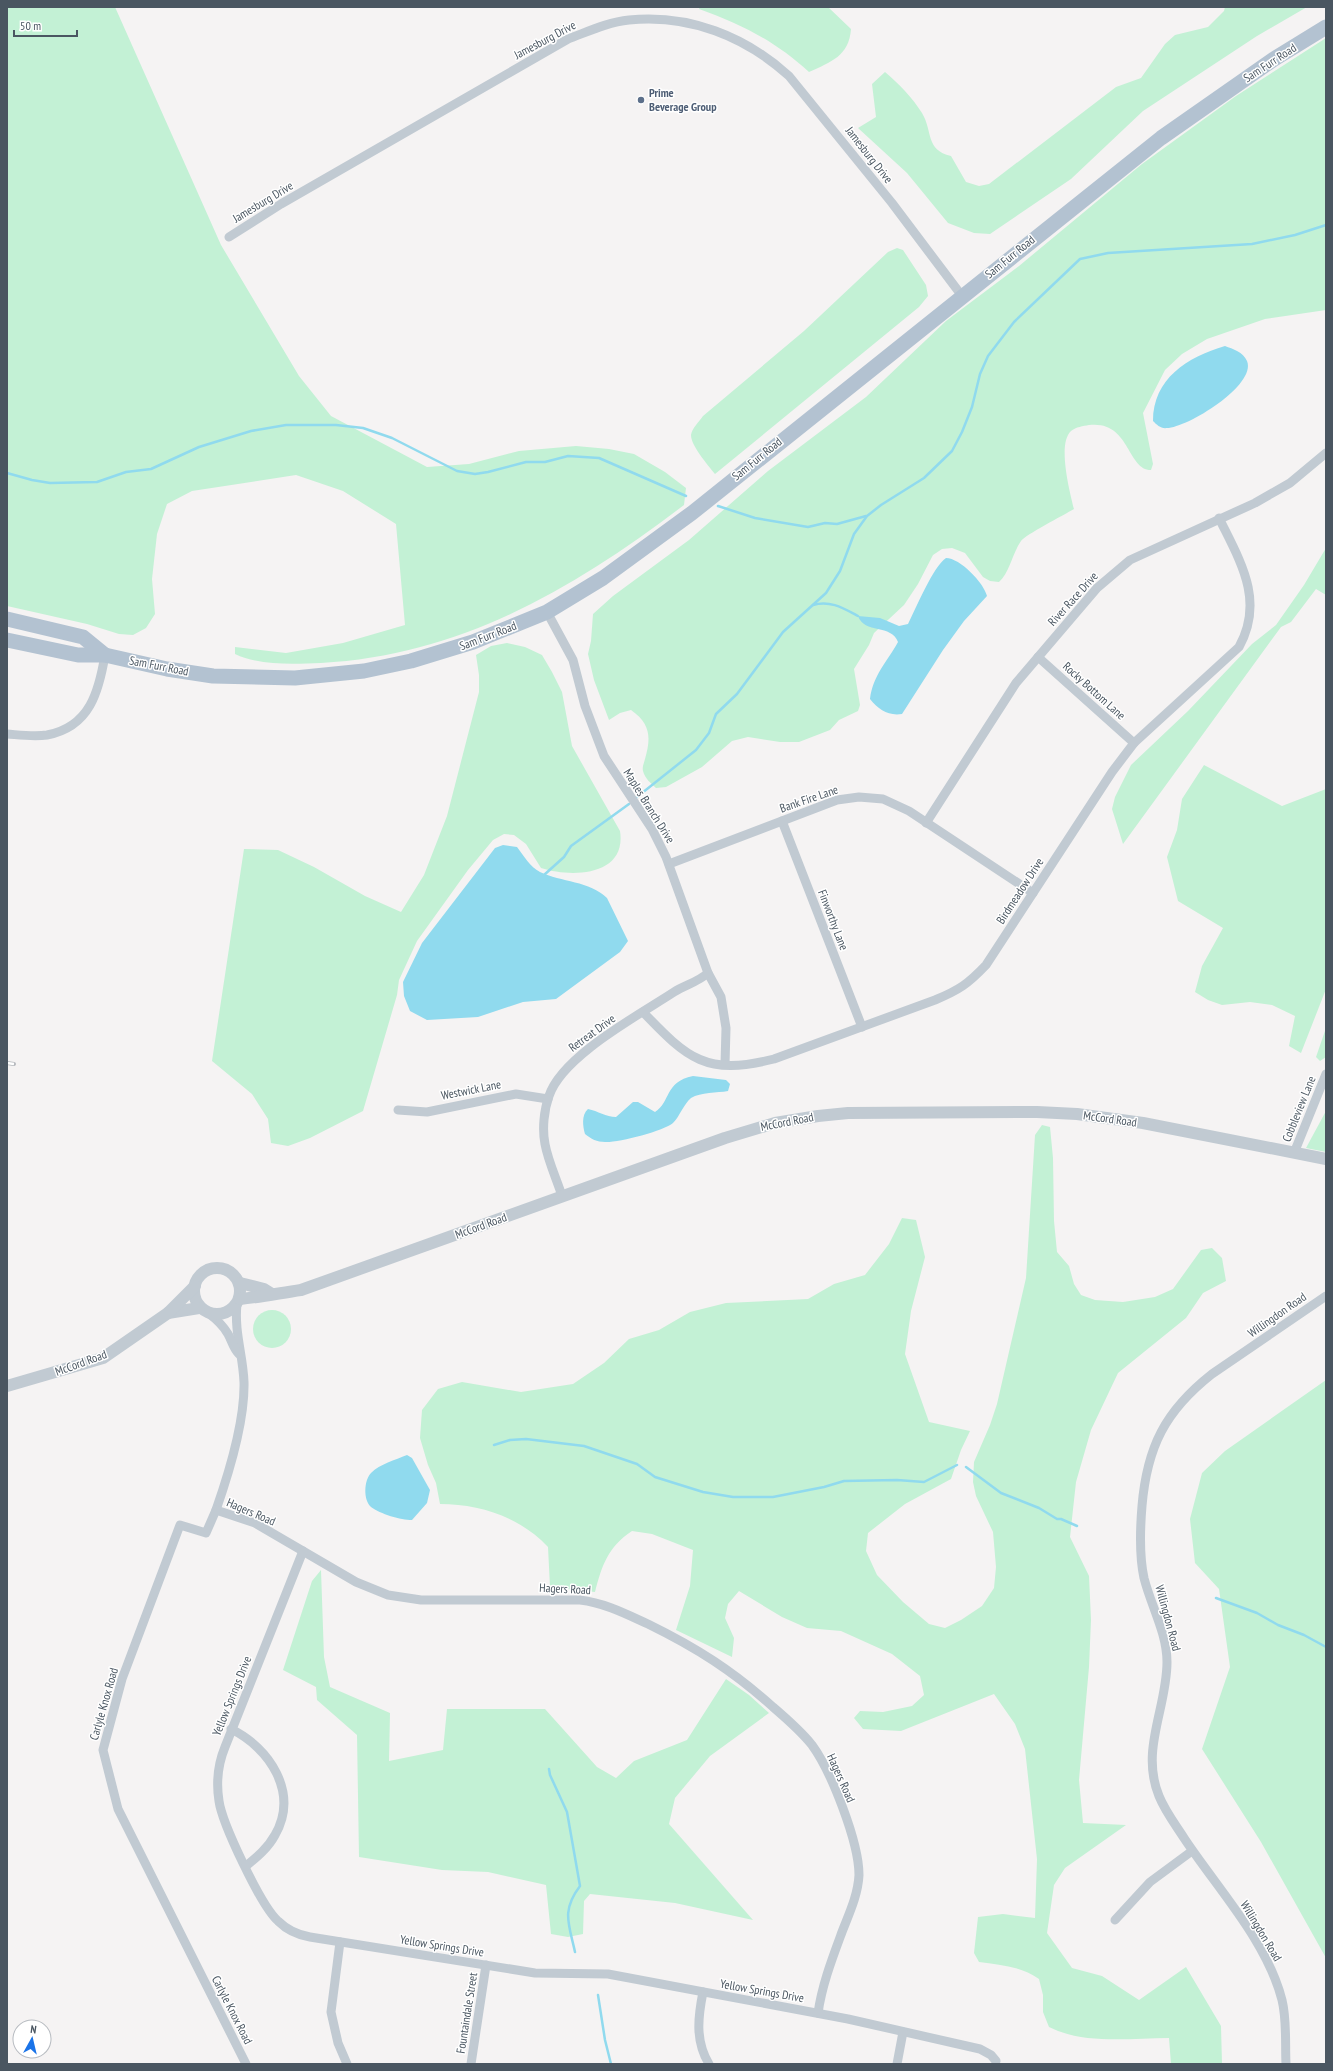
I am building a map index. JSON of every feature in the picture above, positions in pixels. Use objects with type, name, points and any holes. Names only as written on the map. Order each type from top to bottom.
[{"type":"main road","name":"Sam Furr Road","points":[[7,640],[78,655],[105,655],[167,669],[227,678],[328,676],[395,665],[445,652],[480,640],[547,612],[603,578],[645,548],[1161,138],[1256,71],[1326,27]]},
{"type":"main road","name":"Sam Furr Road","points":[[7,620],[83,637],[105,655]]},
{"type":"street","name":"Jamesburg Drive","points":[[229,237],[288,200],[568,39],[628,20],[662,19],[696,24],[734,37],[771,59],[789,76],[892,203],[962,296]]},
{"type":"street","name":"River Race Drive","points":[[926,823],[1016,683],[1097,588],[1130,560],[1254,503],[1290,483],[1326,453]]},
{"type":"street","name":"Birdmeadow Drive","points":[[643,1012],[673,1043],[693,1058],[712,1064],[750,1065],[774,1059],[960,990],[986,965],[1112,772],[1134,743],[1239,647],[1246,635],[1250,614],[1250,596],[1245,573],[1219,518]]},
{"type":"street","name":"Maples Branch Drive","points":[[547,612],[573,660],[585,706],[604,756],[659,841],[669,864],[708,973],[720,997],[725,1014],[725,1064]]},
{"type":"street","points":[[7,734],[46,735],[57,732],[76,722],[88,710],[97,693],[105,655]]},
{"type":"street","name":"Rocky Bottom Lane","points":[[1038,657],[1134,743]]},
{"type":"street","name":"Bank Fire Lane","points":[[669,864],[837,800],[859,797],[884,799],[909,811],[1033,893]]},
{"type":"street","name":"Finworthy Lane","points":[[782,821],[862,1027]]},
{"type":"street","name":"Retreat Drive","points":[[562,1196],[545,1144],[544,1116],[548,1099],[560,1077],[576,1059],[643,1012],[680,988],[701,979],[708,973]]},
{"type":"street","name":"Cobbleview Lane","points":[[1294,1153],[1326,1074]]},
{"type":"street","name":"Westwick Lane","points":[[398,1110],[427,1112],[516,1094],[548,1099]]},
{"type":"street","name":"McCord Road","points":[[168,1313],[204,1310],[221,1314],[230,1311],[238,1301],[266,1297],[272,1294],[307,1288],[562,1196],[760,1127],[800,1118],[848,1114],[1037,1112],[1077,1114],[1144,1123],[1326,1160]]},
{"type":"street","name":"McCord Road","points":[[7,1386],[103,1358],[168,1313],[195,1286],[202,1274],[214,1268],[231,1271],[240,1283],[264,1289],[272,1294]]},
{"type":"street","points":[[238,1301],[240,1283]]},
{"type":"street","points":[[195,1286],[195,1299],[204,1310]]},
{"type":"street","name":"Willingdon Road","points":[[1286,2064],[1284,2013],[1276,1981],[1264,1956],[1247,1928],[1192,1851],[1166,1811],[1154,1781],[1152,1766],[1153,1736],[1166,1680],[1167,1660],[1163,1636],[1144,1577],[1140,1532],[1144,1478],[1153,1447],[1159,1433],[1177,1406],[1186,1396],[1212,1374],[1326,1296]]},
{"type":"street","name":"Hagers Road","points":[[238,1301],[235,1324],[240,1346],[239,1354],[243,1368],[244,1385],[240,1419],[226,1482],[216,1510],[255,1523],[356,1582],[396,1597],[429,1600],[561,1598],[586,1600],[603,1604],[678,1639],[705,1654],[760,1695],[794,1725],[813,1747],[832,1780],[856,1853],[858,1866],[856,1895],[830,1966],[821,1996],[818,2013]]},
{"type":"street","name":"Hagers Road","points":[[204,1310],[222,1324],[229,1335],[234,1348],[239,1354]]},
{"type":"street","name":"Carlyle Knox Road","points":[[216,1510],[206,1533],[180,1524],[122,1679],[103,1750],[118,1809],[246,2064]]},
{"type":"street","name":"Yellow Springs Drive","points":[[304,1551],[231,1729],[219,1764],[218,1792],[223,1819],[268,1910],[283,1926],[303,1936],[535,1972],[604,1974],[818,2013],[980,2049],[991,2055],[996,2061]]},
{"type":"street","points":[[231,1729],[250,1741],[266,1756],[276,1771],[283,1795],[282,1819],[276,1834],[266,1847],[246,1866]]},
{"type":"street","points":[[1116,1920],[1150,1882],[1192,1851]]},
{"type":"street","points":[[340,1942],[331,2012],[338,2043],[347,2064]]},
{"type":"street","name":"Fountaindale Street","points":[[471,2064],[486,1965]]},
{"type":"street","points":[[703,1992],[698,2027],[701,2045],[709,2064]]},
{"type":"street","points":[[897,2064],[903,2032]]},
{"type":"green space","points":[[7,7],[115,7],[221,245],[299,376],[331,416],[427,467],[469,464],[519,451],[576,446],[609,449],[634,454],[665,472],[686,488],[684,505],[601,564],[514,612],[469,631],[422,647],[373,657],[321,663],[289,664],[255,661],[235,654],[235,647],[286,653],[343,643],[405,625],[396,524],[343,491],[296,475],[192,491],[167,504],[157,534],[152,579],[155,614],[146,628],[133,635],[119,634],[87,624],[7,606]]},
{"type":"green space","points":[[700,7],[828,7],[851,29],[850,38],[847,46],[838,57],[809,72],[783,51],[757,34],[699,9]]},
{"type":"green space","points":[[1225,7],[1307,7],[1257,36],[1143,111],[1071,179],[990,234],[974,233],[948,223],[907,173],[858,128],[876,117],[872,84],[885,72],[905,91],[918,107],[925,120],[933,145],[943,153],[951,156],[966,182],[979,186],[989,184],[1116,87],[1141,78],[1165,44],[1175,35],[1208,27],[1224,11]]},
{"type":"green space","points":[[1326,38],[1326,310],[1265,319],[1207,339],[1182,354],[1165,370],[1143,413],[1153,464],[1151,470],[1143,468],[1137,462],[1120,437],[1113,430],[1102,425],[1089,425],[1071,431],[1067,437],[1065,457],[1074,509],[1024,538],[1015,551],[1006,573],[999,582],[990,581],[983,577],[965,553],[952,548],[942,549],[933,555],[918,584],[904,605],[874,633],[869,645],[854,669],[860,705],[858,711],[839,720],[830,730],[799,742],[780,742],[748,737],[732,741],[702,767],[666,787],[656,788],[647,779],[643,771],[648,744],[648,732],[646,726],[638,715],[631,710],[620,713],[609,720],[594,680],[588,654],[591,641],[593,614],[613,596],[689,540],[768,471],[866,397],[946,321],[1019,266],[1142,164],[1236,96]]},
{"type":"green space","points":[[897,248],[903,250],[926,285],[928,296],[919,307],[715,474],[700,455],[691,435],[703,416],[804,331],[888,252]]},
{"type":"green space","points":[[1326,548],[1326,595],[1316,589],[1291,622],[1281,627],[1123,844],[1112,809],[1115,797],[1131,765],[1188,711],[1252,644],[1276,625],[1304,585]]},
{"type":"green space","points":[[507,643],[525,647],[542,655],[552,672],[562,692],[572,746],[620,831],[620,846],[615,857],[606,865],[595,870],[581,873],[567,873],[541,868],[526,844],[514,835],[504,834],[493,840],[468,870],[417,941],[399,980],[397,995],[363,1111],[310,1138],[288,1146],[271,1143],[268,1119],[252,1094],[212,1061],[244,849],[278,850],[314,867],[365,896],[401,912],[424,875],[447,816],[479,692],[479,675],[476,655],[491,646]]},
{"type":"green space","points":[[1204,765],[1282,806],[1326,789],[1326,989],[1301,1053],[1289,1046],[1295,1016],[1272,1005],[1250,1002],[1222,1005],[1208,1000],[1195,992],[1202,966],[1223,928],[1178,901],[1167,857],[1177,830],[1182,799]]},
{"type":"green space","points":[[1326,1028],[1326,1057],[1320,1061],[1316,1057]]},
{"type":"green space","points":[[1326,1111],[1326,1152],[1306,1148]]},
{"type":"green space","points":[[1042,1125],[1050,1127],[1053,1158],[1054,1221],[1057,1252],[1069,1266],[1074,1284],[1081,1295],[1095,1300],[1123,1302],[1155,1297],[1173,1289],[1201,1250],[1212,1248],[1222,1258],[1226,1281],[1203,1293],[1186,1318],[1118,1373],[1091,1430],[1076,1482],[1070,1537],[1089,1576],[1091,1620],[1089,1667],[1079,1780],[1083,1823],[1126,1825],[1065,1868],[1054,1885],[1047,1933],[1072,1968],[1102,1976],[1139,2000],[1186,1967],[1221,2026],[1222,2064],[1171,2064],[1169,2038],[1108,2039],[1063,2033],[1049,2027],[1043,2012],[1043,1995],[1039,1979],[1025,1971],[1018,1969],[979,1962],[974,1953],[978,1917],[1003,1914],[1035,1918],[1037,1859],[1025,1749],[1015,1724],[994,1694],[901,1731],[863,1729],[854,1718],[860,1711],[883,1712],[912,1706],[924,1695],[920,1676],[892,1654],[841,1631],[807,1628],[782,1617],[739,1591],[728,1604],[725,1618],[734,1638],[732,1657],[676,1630],[690,1586],[693,1550],[652,1534],[632,1531],[617,1543],[603,1565],[595,1592],[550,1587],[548,1547],[537,1537],[512,1520],[498,1514],[470,1506],[440,1504],[436,1483],[428,1465],[420,1438],[422,1410],[438,1389],[462,1382],[521,1392],[573,1384],[604,1363],[629,1339],[659,1330],[690,1312],[726,1303],[808,1299],[834,1284],[865,1275],[889,1244],[902,1218],[916,1220],[925,1257],[911,1311],[905,1354],[929,1422],[970,1431],[961,1450],[951,1479],[905,1504],[868,1533],[866,1551],[877,1575],[903,1602],[929,1624],[945,1628],[961,1620],[982,1606],[994,1588],[996,1567],[993,1532],[976,1496],[973,1482],[974,1462],[990,1425],[997,1404],[1026,1278],[1035,1135]]},
{"type":"green space","points":[[272,1310],[285,1316],[291,1329],[285,1342],[272,1348],[259,1342],[253,1329],[259,1316]]},
{"type":"green space","points":[[1326,1380],[1326,1958],[1261,1842],[1202,1749],[1230,1667],[1219,1589],[1195,1563],[1190,1519],[1202,1473],[1225,1451]]},
{"type":"green space","points":[[321,1570],[324,1657],[330,1687],[390,1713],[389,1761],[443,1750],[447,1709],[545,1709],[597,1767],[616,1778],[634,1761],[687,1740],[726,1679],[749,1695],[769,1713],[710,1756],[675,1798],[669,1824],[753,1920],[675,1903],[590,1894],[584,1901],[583,1934],[568,1937],[551,1934],[546,1885],[488,1872],[442,1870],[359,1857],[357,1735],[317,1700],[316,1687],[283,1670],[312,1581]]},
{"type":"water","points":[[1225,346],[1240,353],[1247,361],[1247,371],[1242,382],[1218,404],[1189,421],[1167,428],[1156,424],[1153,421],[1155,406],[1159,393],[1166,382],[1186,363],[1198,356]]},
{"type":"water","points":[[946,558],[958,562],[971,572],[987,596],[964,621],[943,650],[902,714],[888,713],[880,709],[870,699],[877,676],[898,642],[895,636],[890,633],[861,622],[858,616],[880,618],[899,626],[908,624],[930,579]]},
{"type":"water","points":[[503,845],[517,847],[530,864],[540,872],[584,885],[600,892],[607,898],[628,941],[620,952],[556,999],[523,1002],[478,1017],[427,1020],[410,1011],[404,996],[403,982],[422,943],[495,848]]},
{"type":"water","points":[[693,1076],[726,1080],[730,1084],[728,1091],[704,1094],[691,1098],[673,1123],[651,1133],[611,1142],[594,1140],[585,1134],[583,1118],[588,1109],[616,1117],[633,1102],[638,1102],[655,1112],[664,1103],[672,1087],[684,1079]]},
{"type":"water","points":[[407,1455],[412,1458],[430,1490],[427,1503],[412,1520],[402,1519],[375,1510],[368,1504],[365,1490],[367,1480],[371,1473],[383,1465]]},
{"type":"waterway","points":[[637,797],[696,750],[709,733],[716,714],[737,694],[783,632],[826,593],[840,571],[854,534],[867,516],[881,505],[924,478],[952,451],[962,432],[972,407],[980,374],[988,356],[1014,322],[1080,259],[1108,253],[1252,244],[1295,235],[1326,225]]},
{"type":"waterway","points":[[7,473],[50,483],[97,482],[126,472],[151,469],[199,447],[251,431],[286,425],[336,425],[363,428],[392,438],[457,471],[475,474],[526,462],[545,462],[568,456],[599,458],[686,496]]},
{"type":"waterway","points":[[718,506],[755,518],[808,527],[825,523],[837,524],[866,516]]},
{"type":"waterway","points":[[813,605],[825,603],[831,604],[858,616]]},
{"type":"waterway","points":[[544,875],[564,857],[571,846],[629,804]]},
{"type":"waterway","points":[[494,1445],[510,1440],[526,1439],[584,1446],[637,1464],[655,1477],[703,1492],[733,1497],[773,1497],[824,1487],[844,1481],[897,1480],[924,1482],[957,1465]]},
{"type":"waterway","points":[[966,1467],[1001,1493],[1039,1508],[1057,1519],[1061,1519],[1077,1526]]},
{"type":"waterway","points":[[1216,1598],[1257,1613],[1278,1625],[1304,1635],[1326,1647]]},
{"type":"waterway","points":[[549,1769],[550,1775],[567,1812],[580,1886],[574,1895],[568,1910],[569,1925],[575,1952]]},
{"type":"waterway","points":[[598,1995],[605,2040],[611,2064]]},
{"type":"railway","points":[[7,1063],[14,1064]]},
{"type":"place","name":"Prime Beverage Group","points":[[641,100]]}]
